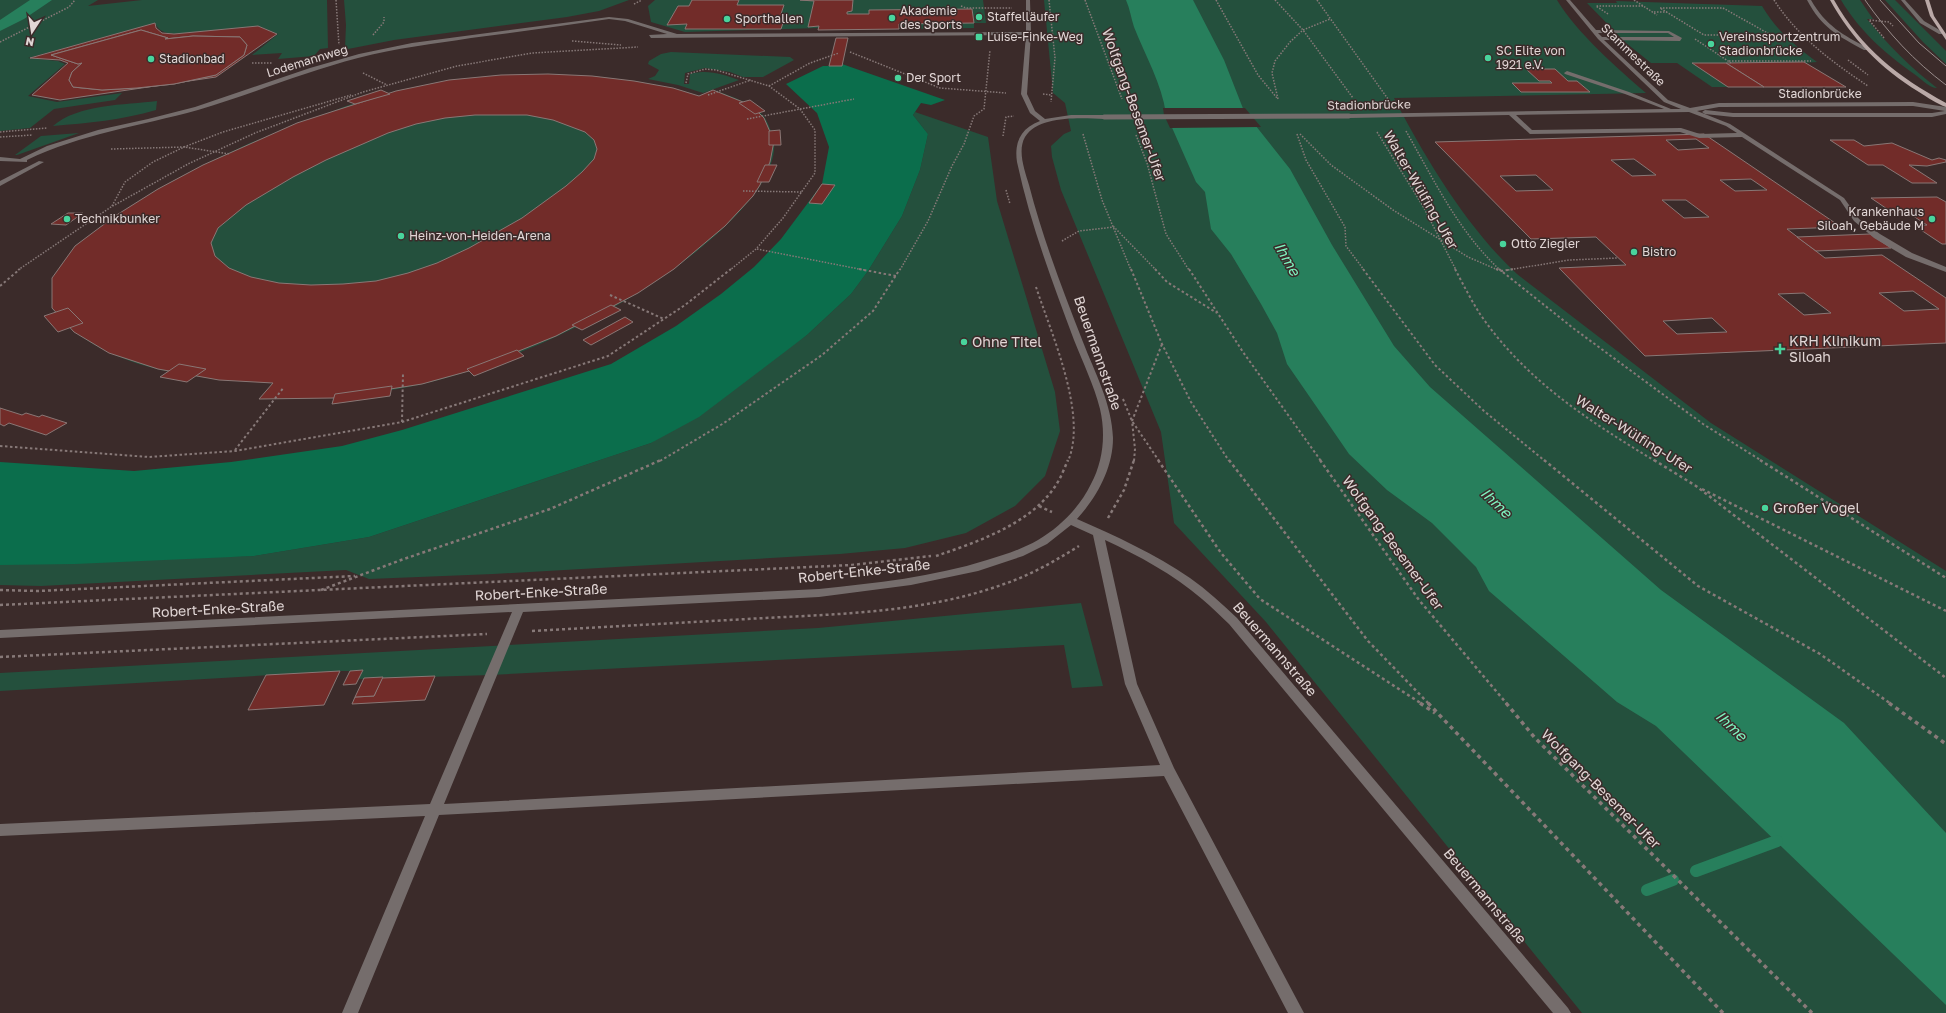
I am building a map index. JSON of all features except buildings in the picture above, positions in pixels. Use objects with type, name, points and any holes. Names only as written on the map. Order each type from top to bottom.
[{"type":"main road","points":[[1832,0],[1844,22],[1866,49],[1893,73],[1946,106]]},
{"type":"main road","points":[[1927,0],[1941,33],[1946,38]]},
{"type":"street","points":[[1028,0],[1029,33],[1024,94],[1032,112],[1045,122]]},
{"type":"street","name":"Stammestraße","points":[[1568,0],[1600,38],[1666,101],[1693,110]]},
{"type":"street","points":[[1809,0],[1817,15],[1830,30],[1866,49]]},
{"type":"street","points":[[1903,0],[1922,22],[1941,33]]},
{"type":"street","name":"Lodemannweg","points":[[20,161],[49,147],[100,130],[149,121],[198,108],[345,60],[412,45],[609,18],[626,20],[677,36]]},
{"type":"street","points":[[1594,31],[1669,32],[1680,39],[1600,38]]},
{"type":"street","points":[[651,36],[1029,33]]},
{"type":"street","points":[[1567,73],[1627,93],[1672,111]]},
{"type":"street","name":"Stadionbrücke","points":[[1045,122],[1077,117],[1398,116],[1672,111],[1693,110],[1719,105],[1905,104],[1946,109]]},
{"type":"street","points":[[1693,110],[1728,125],[1842,199],[1856,220],[1877,236],[1909,255],[1946,270]]},
{"type":"street","name":"Stadionbrücke","points":[[1693,110],[1733,115],[1932,115],[1946,112]]},
{"type":"street","points":[[1511,114],[1530,132],[1682,130],[1698,136],[1743,135]]},
{"type":"street","name":"Beuermannstraße","points":[[1045,122],[1027,131],[1019,145],[1019,157],[1035,221],[1106,414],[1108,450],[1101,478],[1085,503],[1070,520],[1168,569],[1201,592],[1233,621],[1563,1013]]},
{"type":"street","points":[[0,159],[41,162],[0,184]]},
{"type":"street","name":"Robert-Enke-Straße","points":[[0,634],[820,593],[933,579],[979,568],[1018,554],[1047,539],[1070,520]]},
{"type":"street","points":[[1098,533],[1131,684],[1168,770],[1296,1013]]},
{"type":"street","points":[[350,1013],[519,608]]},
{"type":"street","points":[[0,830],[434,810],[1168,770]]},
{"type":"path","points":[[0,42],[69,7],[75,0]]},
{"type":"path","points":[[336,0],[340,54],[345,60]]},
{"type":"path","points":[[1049,0],[1054,58],[1051,95],[1052,105]]},
{"type":"path","name":"Wolfgang-Besemer-Ufer","points":[[1085,0],[1125,106]]},
{"type":"path","points":[[1216,0],[1258,75],[1278,98]]},
{"type":"path","points":[[1275,0],[1303,30],[1356,103]]},
{"type":"path","points":[[1316,0],[1394,107],[1398,116]]},
{"type":"path","points":[[1774,0],[1783,16],[1794,30],[1868,86]]},
{"type":"path","points":[[961,6],[966,8],[1028,8]]},
{"type":"path","points":[[1654,12],[1669,12],[1704,35],[1771,35],[1723,8],[1660,8],[1669,12]]},
{"type":"path","points":[[1279,105],[1272,73],[1275,61],[1290,42],[1303,30],[1330,19]]},
{"type":"path","points":[[1887,42],[1869,20],[1889,22],[1893,26]]},
{"type":"path","points":[[317,592],[550,509],[655,464],[724,423],[822,355],[873,312],[928,221],[952,166],[964,144],[974,116],[984,109],[987,93],[990,33]]},
{"type":"path","points":[[566,41],[644,47]]},
{"type":"path","points":[[111,207],[125,182],[153,162],[184,147],[223,132],[456,66],[532,53],[629,46]]},
{"type":"path","points":[[769,86],[810,64],[846,51],[940,88],[987,93]]},
{"type":"path","points":[[1719,55],[1732,55]]},
{"type":"path","points":[[1729,61],[1811,61]]},
{"type":"path","points":[[252,63],[272,63]]},
{"type":"path","points":[[0,446],[148,457],[235,451],[289,443],[402,422],[608,356],[685,305],[756,249],[783,218],[815,173],[815,130],[800,109],[769,86],[727,73],[705,69],[688,74],[686,83]]},
{"type":"path","points":[[361,72],[388,85]]},
{"type":"path","points":[[708,95],[752,80]]},
{"type":"path","points":[[0,286],[18,270],[111,207],[213,151],[255,133],[330,106],[363,92]]},
{"type":"path","points":[[747,119],[854,99]]},
{"type":"path","points":[[1002,140],[1006,117]]},
{"type":"path","name":"Wolfgang-Besemer-Ufer","points":[[1133,127],[1147,164],[1166,234],[1220,314],[1243,352],[1419,600],[1535,738],[1812,1013]]},
{"type":"path","name":"Walter-Wülfing-Ufer","points":[[1375,129],[1424,208],[1440,241],[1480,314],[1525,369],[1556,396],[1594,424],[1696,486],[1946,678]]},
{"type":"path","points":[[1618,258],[1569,260],[1501,271],[1468,257],[1440,241],[1331,165],[1295,130],[1306,160],[1345,227],[1346,246],[1435,365],[1484,411],[1698,586],[1820,654],[1946,744]]},
{"type":"path","points":[[1406,131],[1454,216],[1486,257],[1501,271],[1573,328],[1703,424],[1946,578]]},
{"type":"path","points":[[1082,132],[1102,200],[1162,344],[1191,402],[1229,461],[1368,641],[1723,1013]]},
{"type":"path","points":[[105,149],[184,147],[230,154]]},
{"type":"path","points":[[1006,188],[1012,210]]},
{"type":"path","points":[[743,191],[802,192]]},
{"type":"path","points":[[1058,237],[1060,244],[1067,235],[1092,229],[1114,227],[1167,282],[1220,314]]},
{"type":"path","points":[[756,249],[896,276]]},
{"type":"path","points":[[0,605],[317,592],[852,565],[935,556],[988,538],[1039,506],[1055,487],[1069,459],[1075,428],[1071,394],[1035,284]]},
{"type":"path","points":[[610,295],[664,319]]},
{"type":"path","points":[[1132,420],[1162,344]]},
{"type":"path","points":[[402,422],[403,372]]},
{"type":"path","points":[[235,451],[284,387]]},
{"type":"path","points":[[1120,392],[1132,420],[1221,553],[1260,599],[1439,716]]},
{"type":"path","points":[[1696,486],[1946,611]]},
{"type":"path","points":[[0,590],[38,591],[359,576]]},
{"type":"shaded area","points":[[0,0],[98,0],[88,6],[142,0],[327,0],[328,48],[320,49],[314,56],[278,59],[282,53],[252,55],[278,34],[258,26],[175,34],[163,32],[155,23],[28,58],[58,61],[65,64],[28,96],[57,102],[122,93],[115,100],[54,109],[30,128],[0,131]]},
{"type":"shaded area","points":[[344,0],[629,0],[599,11],[567,17],[394,40],[348,49],[345,48],[346,25]]},
{"type":"shaded area","points":[[655,0],[983,0],[986,23],[974,23],[974,28],[818,30],[818,28],[685,32],[651,22],[648,6]]},
{"type":"shaded area","points":[[1044,0],[1557,0],[1575,25],[1586,37],[1646,93],[1394,98],[1419,144],[1449,192],[1481,236],[1517,274],[1711,423],[1946,571],[1946,1013],[1582,1013],[1266,622],[1174,523],[1161,432],[1061,190],[1052,157],[1051,146],[1064,134],[1071,131],[1065,103],[1053,93]]},
{"type":"shaded area","points":[[1841,0],[1860,0],[1873,19],[1867,19],[1875,29],[1909,64],[1937,88],[1926,84],[1895,60],[1865,33],[1848,12]]},
{"type":"shaded area","points":[[1885,0],[1895,0],[1946,51],[1946,64],[1923,42]]},
{"type":"shaded area","name":"Vereinssportzentrum Stadionbrücke","points":[[1616,1],[1762,6],[1773,23],[1786,37],[1817,62],[1805,63],[1846,87],[1712,87],[1677,63],[1651,63],[1626,43],[1587,3],[1617,3]]},
{"type":"shaded area","points":[[671,52],[790,57],[794,60],[763,77],[743,77],[730,72],[705,68],[685,73],[684,84],[689,84],[690,74],[703,72],[721,74],[739,80],[703,93],[678,85],[648,79],[655,76],[659,70],[648,64],[649,61],[661,54]]},
{"type":"shaded area","points":[[842,64],[945,100],[931,105],[921,103],[913,115],[928,134],[920,170],[902,216],[868,271],[851,294],[807,335],[699,417],[651,443],[369,537],[254,556],[75,564],[0,565],[0,462],[134,471],[231,462],[342,446],[402,430],[611,364],[676,326],[721,294],[754,267],[781,239],[822,184],[829,147],[817,113],[786,84],[823,66],[842,66]]},
{"type":"shaded area","name":"Heinz-von-Heiden-Arena","points":[[592,76],[634,81],[673,88],[699,96],[713,90],[749,104],[761,113],[772,132],[774,141],[772,162],[761,184],[745,206],[701,247],[657,281],[599,316],[556,337],[491,364],[443,379],[417,385],[338,397],[259,399],[273,383],[195,376],[144,366],[97,346],[72,330],[52,308],[52,278],[75,246],[115,216],[158,189],[203,165],[250,143],[346,106],[396,91]]},
{"type":"shaded area","points":[[157,101],[156,110],[105,121],[53,126],[75,113],[88,109]]},
{"type":"shaded area","points":[[915,112],[988,137],[997,201],[1055,392],[1060,431],[1045,476],[1015,506],[966,533],[905,548],[840,554],[493,574],[369,579],[346,570],[41,586],[0,585],[0,563],[254,556],[369,537],[651,443],[807,335],[851,294],[868,271],[902,216],[920,170],[928,134],[913,115]]},
{"type":"shaded area","points":[[79,133],[17,155],[15,155],[41,136]]},
{"type":"shaded area","points":[[1081,603],[1103,686],[1072,688],[1064,645],[491,675],[359,679],[362,671],[340,671],[0,691],[0,673],[818,628]]},
{"type":"water","points":[[30,0],[52,0],[24,19],[0,31],[0,20]]},
{"type":"water","name":"Ihme","points":[[1126,0],[1193,0],[1224,60],[1244,111],[1290,169],[1332,245],[1394,346],[1430,387],[1661,590],[1844,723],[1946,833],[1946,1005],[1656,726],[1617,702],[1489,591],[1476,567],[1432,523],[1387,490],[1349,454],[1287,364],[1277,333],[1261,304],[1231,254],[1211,229],[1205,192],[1196,182],[1166,114],[1161,92],[1134,27]]},
{"type":"pier","points":[[1163,108],[1245,108],[1261,127],[1170,128],[1164,115]]},
{"type":"waterway","points":[[1696,871],[1777,841]]},
{"type":"waterway","points":[[1647,890],[1673,880]]},
{"type":"tram line","points":[[1865,0],[1902,46],[1934,76],[1946,85]]},
{"type":"tram line","points":[[1880,0],[1919,43],[1946,66]]},
{"type":"place","name":"Staffelläufer","points":[[979,17]]},
{"type":"place","name":"Akademie des Sports","points":[[892,18]]},
{"type":"place","name":"Sporthallen","points":[[727,19]]},
{"type":"place","name":"Luise-Finke-Weg","points":[[979,37]]},
{"type":"place","name":"Vereinssportzentrum Stadionbrücke","points":[[1711,44]]},
{"type":"place","name":"SC Elite von 1921 e.V.","points":[[1488,58]]},
{"type":"place","name":"Stadionbad","points":[[151,59]]},
{"type":"place","name":"Der Sport","points":[[898,78]]},
{"type":"place","name":"Technikbunker","points":[[67,219]]},
{"type":"place","name":"Krankenhaus Siloah, Gebäude M","points":[[1932,219]]},
{"type":"place","name":"Heinz-von-Heiden-Arena","points":[[401,236]]},
{"type":"place","name":"Otto Ziegler","points":[[1503,244]]},
{"type":"place","name":"Bistro","points":[[1634,252]]},
{"type":"place","name":"Ohne Titel","points":[[964,342]]},
{"type":"place","name":"KRH Klinikum Siloah","points":[[1780,349]]},
{"type":"place","name":"Großer Vogel","points":[[1765,508]]}]
